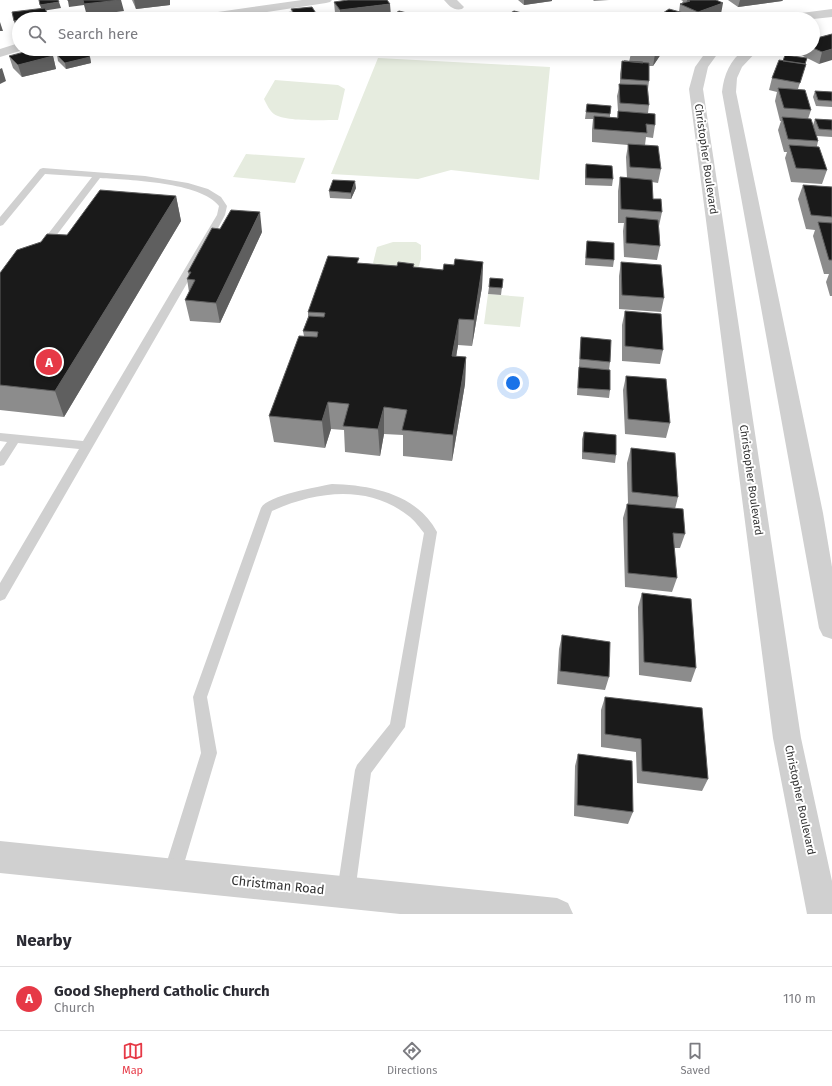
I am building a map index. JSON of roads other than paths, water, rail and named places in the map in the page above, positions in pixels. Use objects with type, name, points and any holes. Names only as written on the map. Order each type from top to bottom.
[{"type":"street","points":[[245,12],[326,0]]},
{"type":"street","points":[[812,12],[831,7]]},
{"type":"street","points":[[0,53],[12,49]]},
{"type":"street","name":"Christopher Boulevard","points":[[709,56],[702,64],[698,75],[696,89],[787,738],[823,914]]},
{"type":"street","points":[[743,56],[733,69],[730,79],[729,92],[832,628]]},
{"type":"street","name":"Christman Road","points":[[0,857],[557,914]]},
{"type":"lane","points":[[0,223],[43,171],[98,175],[188,186],[205,192],[218,199],[223,206],[220,215],[204,245],[0,595]]},
{"type":"lane","points":[[36,257],[98,175]]},
{"type":"lane","points":[[0,437],[86,446]]},
{"type":"lane","points":[[0,462],[15,439]]},
{"type":"lane","points":[[172,874],[209,753],[200,697],[267,508],[283,499],[302,493],[320,490],[356,489],[391,499],[422,520],[431,532],[397,727],[363,770],[346,892]]},
{"type":"place","name":"Good Shepherd Catholic Church","points":[[49,362]]}]
